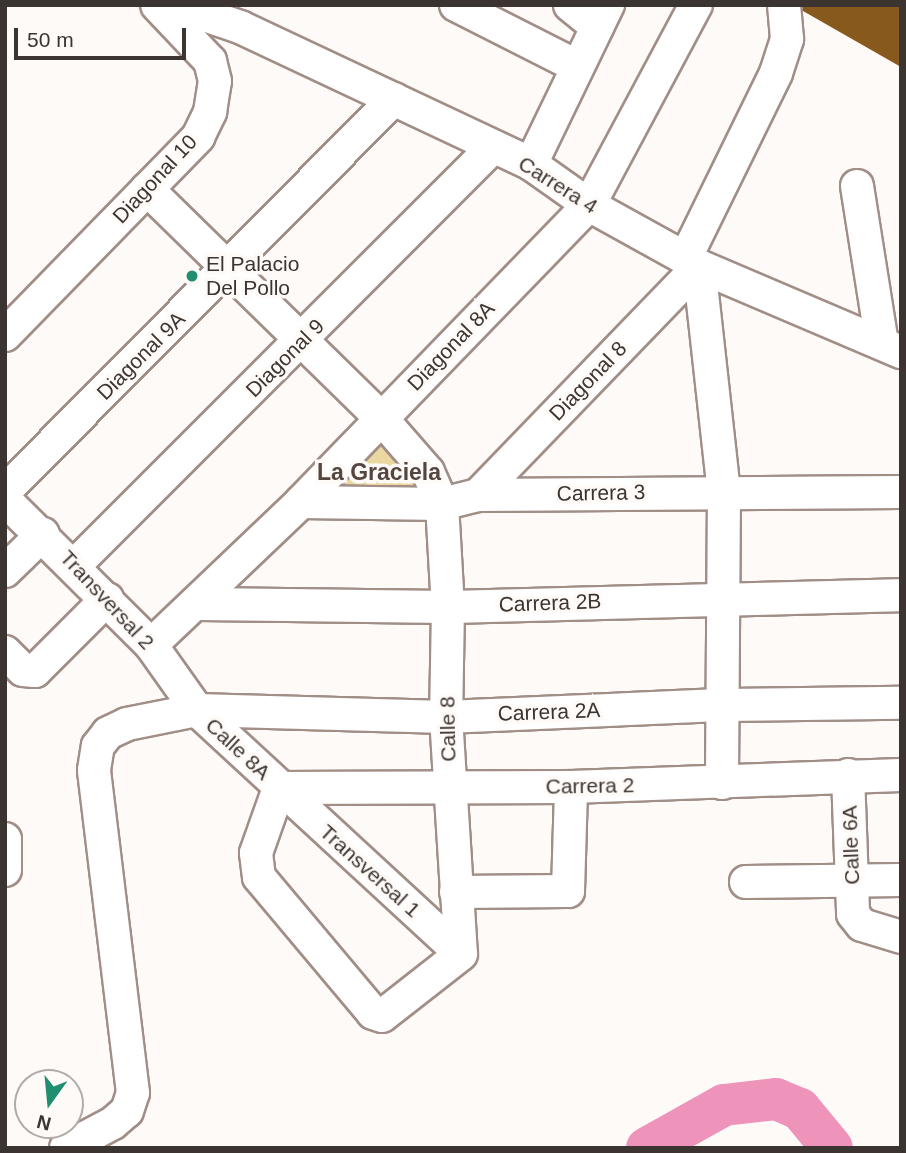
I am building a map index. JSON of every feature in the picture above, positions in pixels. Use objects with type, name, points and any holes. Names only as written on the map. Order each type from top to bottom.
[{"type":"street","name":"Diagonal 10","points":[[5,335],[198,137],[210,112],[215,81],[210,61],[157,5]]},
{"type":"street","name":"Carrera 4","points":[[175,5],[249,16],[394,99],[492,148],[531,164],[589,205],[692,262],[892,348]]},
{"type":"street","points":[[456,5],[576,66]]},
{"type":"street","points":[[531,164],[602,16],[570,5]]},
{"type":"street","name":"Diagonal 8A","points":[[151,645],[199,604],[301,502],[589,205],[696,5]]},
{"type":"street","name":"Diagonal 8","points":[[478,495],[692,262],[754,122],[787,39],[784,5]]},
{"type":"street","name":"Diagonal 9A","points":[[5,491],[227,271],[394,99]]},
{"type":"street","name":"Diagonal 9","points":[[75,565],[301,344],[492,148]]},
{"type":"street","points":[[857,186],[892,348]]},
{"type":"street","points":[[147,189],[301,344],[381,418],[428,472],[442,504]]},
{"type":"street","points":[[692,262],[724,491],[726,705],[722,783]]},
{"type":"street","name":"Carrera 3","points":[[301,502],[442,504],[478,495],[724,491],[901,492]]},
{"type":"street","name":"Transversal 2","points":[[5,500],[75,565],[151,645],[197,710]]},
{"type":"street","name":"Calle 8","points":[[442,504],[448,607],[446,717],[461,954]]},
{"type":"street","points":[[5,571],[43,534]]},
{"type":"street","name":"Carrera 2B","points":[[199,604],[448,607],[901,595]]},
{"type":"street","points":[[5,652],[29,673],[107,599]]},
{"type":"street","name":"Carrera 2A","points":[[66,1148],[113,1123],[127,1111],[133,1093],[94,770],[98,746],[108,733],[127,724],[197,710],[446,717],[726,705],[901,703]]},
{"type":"street","name":"Calle 8A","points":[[197,710],[279,788]]},
{"type":"street","name":"Calle 6A","points":[[848,775],[853,914],[862,925],[901,937]]},
{"type":"street","name":"Carrera 2","points":[[279,788],[571,787],[901,775]]},
{"type":"street","points":[[456,892],[568,891],[572,884],[571,787]]},
{"type":"street","points":[[279,788],[256,853],[260,877],[373,1013],[382,1016],[461,954]]},
{"type":"street","name":"Transversal 1","points":[[279,788],[461,954]]},
{"type":"street","points":[[746,882],[901,880]]},
{"type":"shaded area","points":[[381,418],[442,504],[301,502]]},
{"type":"building","points":[[802,5],[901,5],[901,67],[803,11]]},
{"type":"waterway","points":[[647,1148],[724,1105],[776,1099],[800,1109],[832,1148]]},
{"type":"place","name":"El Palacio Del Pollo","points":[[192,276]]},
{"type":"district","name":"La Graciela","points":[[379,472]]}]
